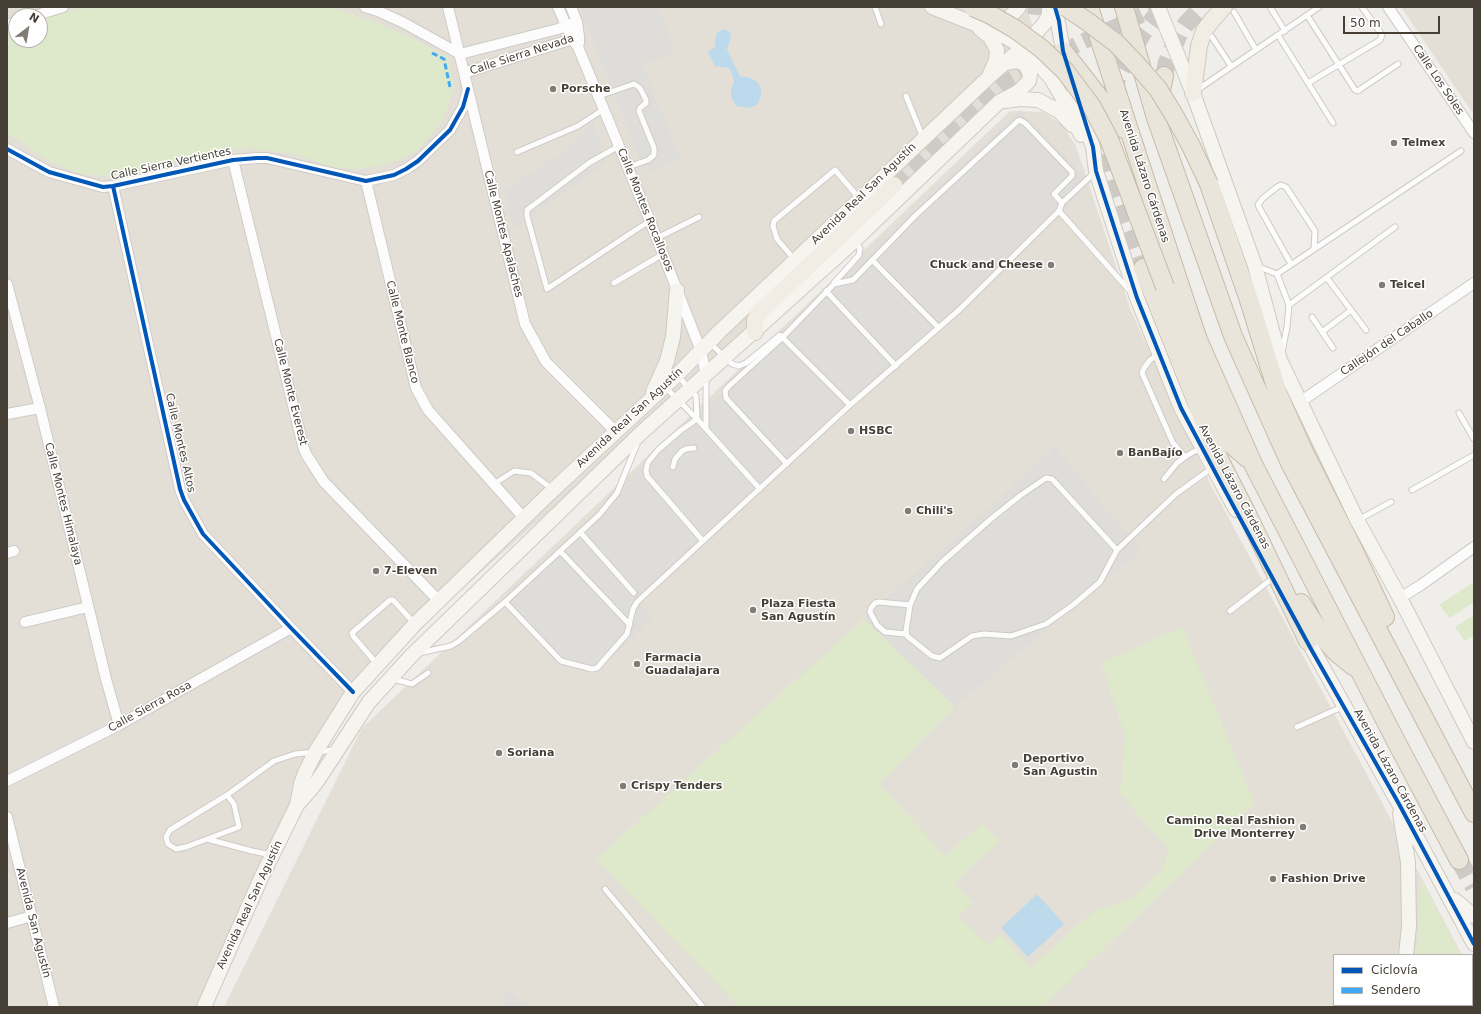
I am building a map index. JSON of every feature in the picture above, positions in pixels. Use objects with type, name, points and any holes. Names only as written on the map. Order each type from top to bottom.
[{"type":"highway","points":[[1066,7],[1116,44],[1138,66],[1158,89],[1191,146],[1209,184],[1250,303],[1278,394],[1302,448],[1396,641],[1448,755],[1463,793]]},
{"type":"highway","name":"Avenida Lázaro Cárdenas","points":[[1089,7],[1198,340],[1253,464],[1359,672],[1459,860]]},
{"type":"highway","points":[[1124,7],[1156,118],[1232,336],[1290,463],[1474,813]]},
{"type":"highway","points":[[973,16],[989,14],[1015,29],[1042,49],[1065,71],[1092,107],[1109,139],[1187,348],[1217,421],[1227,440],[1253,464]]},
{"type":"highway","points":[[1063,51],[1132,138]]},
{"type":"highway","points":[[1156,118],[1164,76]]},
{"type":"highway","points":[[1143,268],[1220,461],[1308,641]]},
{"type":"highway","points":[[1250,303],[1280,359]]},
{"type":"highway","points":[[1250,520],[1314,625],[1336,652],[1359,672]]},
{"type":"main road","points":[[932,7],[1002,22],[1010,17],[1019,7]]},
{"type":"main road","name":"Avenida Real San Agustín","points":[[204,1007],[272,855],[297,804],[301,784],[316,751],[353,692],[415,624],[553,490],[677,375],[923,138],[1023,47],[1044,24],[1049,15],[1050,7]]},
{"type":"main road","name":"Avenida Lázaro Cárdenas","points":[[1055,7],[1059,20],[1063,51],[1093,148],[1095,167],[1137,298],[1182,408],[1212,467],[1399,804],[1474,944]]},
{"type":"main road","points":[[1158,7],[1193,93],[1256,266],[1280,359],[1357,520],[1400,598],[1474,742]]},
{"type":"main road","points":[[1193,93],[1199,46],[1204,31],[1212,20],[1229,10]]},
{"type":"main road","points":[[973,16],[1023,47],[1051,78],[1070,111],[1095,167]]},
{"type":"main road","points":[[973,16],[996,48],[996,60],[990,76]]},
{"type":"main road","name":"Avenida Real San Agustín","points":[[297,804],[312,789],[369,702],[412,655],[641,433],[755,332],[853,242],[999,102],[1018,92],[1029,81],[1030,74],[1028,68],[1022,62],[1005,62]]},
{"type":"main road","points":[[999,102],[1020,99],[1038,100],[1059,111],[1080,134]]},
{"type":"main road","points":[[755,332],[755,320],[760,312],[894,185]]},
{"type":"main road","points":[[650,399],[667,361],[673,337],[677,290]]},
{"type":"main road","points":[[1399,804],[1408,862],[1409,926],[1406,954]]},
{"type":"main road","points":[[1446,892],[1474,916]]},
{"type":"street","points":[[48,12],[63,7]]},
{"type":"street","name":"Calle Sierra Nevada","points":[[365,7],[378,11],[404,23],[460,54],[566,27],[577,22]]},
{"type":"street","name":"Calle Montes Apalaches","points":[[448,7],[525,324],[546,362],[615,431]]},
{"type":"street","name":"Calle Montes Rocallosos","points":[[558,7],[566,27],[577,41],[677,290],[705,347],[706,375]]},
{"type":"street","name":"Calle Montes Rocallosos","points":[[571,7],[577,22],[577,41]]},
{"type":"street","name":"Calle Los Soles","points":[[1388,7],[1474,133]]},
{"type":"street","name":"Calle Sierra Nevada","points":[[464,73],[577,41]]},
{"type":"street","name":"Calle Sierra Vertientes","points":[[7,149],[49,172],[103,187],[233,160],[267,158],[366,181],[394,175],[406,169],[422,157],[450,130],[463,107],[468,89]]},
{"type":"street","name":"Calle Monte Everest","points":[[233,160],[306,454],[324,482],[439,601]]},
{"type":"street","name":"Calle Monte Blanco","points":[[366,181],[416,388],[428,410],[524,518]]},
{"type":"street","name":"Calle Montes Altos","points":[[113,186],[180,489],[184,500],[203,534],[353,692]]},
{"type":"street","name":"Callejón del Caballo","points":[[1300,402],[1474,283]]},
{"type":"street","name":"Calle Montes Himalaya","points":[[7,284],[40,408],[88,607],[119,725]]},
{"type":"street","points":[[7,414],[40,408]]},
{"type":"street","points":[[1400,598],[1421,585],[1474,547]]},
{"type":"street","points":[[25,622],[88,607]]},
{"type":"street","name":"Calle Sierra Rosa","points":[[7,781],[119,725],[291,628]]},
{"type":"street","name":"Avenida San Agustín","points":[[7,816],[54,1007]]},
{"type":"street","points":[[7,923],[32,916]]},
{"type":"lane","points":[[875,7],[881,24]]},
{"type":"lane","points":[[1270,7],[1285,31]]},
{"type":"lane","points":[[1193,93],[1285,31],[1307,15],[1311,9],[1319,7]]},
{"type":"lane","points":[[1308,83],[1382,38],[1382,35],[1362,7]]},
{"type":"lane","points":[[1229,10],[1256,50]]},
{"type":"lane","points":[[1307,15],[1355,90],[1358,91],[1398,64]]},
{"type":"lane","points":[[1278,35],[1333,123]]},
{"type":"lane","points":[[1212,37],[1231,66]]},
{"type":"lane","points":[[599,96],[634,84],[640,88],[646,100],[646,103],[639,110],[654,148],[654,155],[648,160],[628,167]]},
{"type":"lane","points":[[906,96],[923,138]]},
{"type":"lane","points":[[516,152],[578,126],[604,109]]},
{"type":"lane","points":[[834,284],[853,280],[916,216],[1019,120],[1025,122],[1072,172],[1072,176],[1054,194],[1062,203]]},
{"type":"lane","points":[[619,146],[589,164],[527,210],[527,216],[548,289],[634,231],[650,222]]},
{"type":"lane","points":[[1277,274],[1461,151]]},
{"type":"lane","points":[[505,602],[560,660],[565,663],[592,669],[597,668],[627,634],[633,609],[637,602],[850,405],[959,310],[1059,211],[1062,203],[1095,167]]},
{"type":"lane","points":[[795,260],[777,239],[773,226],[774,221],[834,170],[837,171],[860,198]]},
{"type":"lane","points":[[1291,264],[1258,205],[1277,187],[1281,185],[1286,187],[1300,206],[1315,231],[1314,249]]},
{"type":"lane","points":[[1059,211],[1137,298]]},
{"type":"lane","points":[[656,238],[699,217]]},
{"type":"lane","points":[[1290,305],[1395,227]]},
{"type":"lane","points":[[787,464],[726,398],[725,394],[728,387],[783,337],[834,284],[859,255],[860,248],[853,242]]},
{"type":"lane","points":[[614,283],[663,254]]},
{"type":"lane","points":[[872,260],[938,328]]},
{"type":"lane","points":[[1256,266],[1277,274],[1290,305],[1280,359]]},
{"type":"lane","points":[[1327,278],[1366,330]]},
{"type":"lane","points":[[826,291],[896,366]]},
{"type":"lane","points":[[1322,332],[1351,310]]},
{"type":"lane","points":[[1312,317],[1333,348]]},
{"type":"lane","points":[[705,347],[734,365],[743,365],[779,335],[783,337],[850,405]]},
{"type":"lane","points":[[1159,353],[1150,360],[1142,373],[1173,443],[1186,457]]},
{"type":"lane","points":[[677,375],[696,396],[697,419]]},
{"type":"lane","points":[[706,375],[706,428]]},
{"type":"lane","points":[[664,386],[706,428],[760,489]]},
{"type":"lane","points":[[1459,413],[1474,439]]},
{"type":"lane","points":[[697,419],[658,450],[648,462],[646,470],[647,476],[703,541]]},
{"type":"lane","points":[[412,655],[451,646],[505,602],[599,515],[617,493],[641,433]]},
{"type":"lane","points":[[673,467],[675,459],[682,451],[694,448]]},
{"type":"lane","points":[[1164,479],[1177,464],[1193,452],[1203,448]]},
{"type":"lane","points":[[1412,490],[1474,455]]},
{"type":"lane","points":[[1117,550],[1050,478],[1046,478],[1021,496],[942,562],[917,589],[910,604],[906,634],[908,638],[932,656],[940,658],[972,636],[984,634],[1011,636],[1046,624],[1073,605],[1100,582],[1117,550],[1176,494],[1212,467]]},
{"type":"lane","points":[[494,485],[514,471],[531,473],[553,490]]},
{"type":"lane","points":[[1357,520],[1391,502]]},
{"type":"lane","points":[[580,532],[634,593]]},
{"type":"lane","points":[[560,551],[630,625]]},
{"type":"lane","points":[[1230,611],[1273,578]]},
{"type":"lane","points":[[377,664],[352,633],[390,600],[393,600],[415,624]]},
{"type":"lane","points":[[906,634],[885,632],[876,625],[870,612],[875,603],[879,602],[910,604]]},
{"type":"lane","points":[[390,678],[410,684],[428,673]]},
{"type":"lane","points":[[1297,727],[1344,706]]},
{"type":"lane","points":[[227,795],[234,804],[239,826],[186,847],[176,849],[168,844],[166,837],[170,830],[227,795],[274,761],[289,755],[337,750]]},
{"type":"lane","points":[[207,839],[272,855]]},
{"type":"lane","points":[[605,889],[703,1007]]},
{"type":"shaded area","points":[[7,7],[1027,7],[1043,67],[361,680],[205,1007],[7,1007]]},
{"type":"shaded area","points":[[580,7],[658,7],[675,52],[643,65],[680,159],[645,173]]},
{"type":"shaded area","points":[[1401,7],[1474,7],[1474,115]]},
{"type":"shaded area","points":[[1020,110],[1090,183],[944,324],[638,602],[652,619],[598,671],[561,663],[500,603]]},
{"type":"shaded area","points":[[1010,111],[1044,112],[1062,125],[1076,146],[1131,311],[1212,487],[1377,793],[1461,954],[1333,954],[1333,1006],[1473,1006],[1473,976],[1474,1007],[224,1007],[362,728]]},
{"type":"shaded area","points":[[593,123],[606,163],[513,229],[505,191],[574,144]]},
{"type":"shaded area","points":[[1056,447],[1140,551],[955,706],[864,619]]},
{"type":"shaded area","points":[[508,988],[527,1007],[501,1007]]},
{"type":"green space","points":[[106,7],[328,7],[370,20],[418,41],[448,58],[454,87],[443,120],[418,150],[394,162],[361,169],[331,167],[298,155],[251,148],[197,155],[140,172],[116,177],[81,174],[54,164],[7,134],[7,33],[8,48],[48,48],[48,18],[73,10]]},
{"type":"green space","points":[[1474,582],[1474,602],[1450,618],[1439,605]]},
{"type":"green space","points":[[1474,615],[1474,635],[1465,641],[1455,627]]},
{"type":"green space","points":[[864,619],[955,706],[880,784],[945,856],[982,824],[999,842],[955,882],[973,903],[958,917],[989,945],[1001,934],[1031,967],[1094,911],[1134,897],[1163,868],[1169,850],[1120,794],[1125,736],[1101,663],[1182,627],[1255,803],[1043,1007],[739,1007],[596,859]]},
{"type":"green space","points":[[1421,879],[1460,954],[1415,954],[1418,935]]},
{"type":"water","points":[[724,29],[731,34],[727,49],[740,77],[748,77],[754,80],[759,84],[761,89],[761,96],[757,105],[749,108],[736,106],[731,97],[731,89],[734,82],[729,68],[715,66],[708,52],[715,47],[716,35],[719,31]]},
{"type":"water","points":[[1037,894],[1064,924],[1028,957],[1001,928]]},
{"type":"tunnel","points":[[1028,7],[1049,9],[1061,8]]},
{"type":"tunnel","points":[[894,185],[949,132],[1004,83],[1082,42],[1159,7]]},
{"type":"tunnel","points":[[1111,94],[1120,72],[1143,33],[1162,7]]},
{"type":"tunnel","points":[[1164,76],[1167,62],[1179,34],[1202,7]]},
{"type":"tunnel","points":[[1104,127],[1103,148],[1105,160],[1112,185],[1143,268]]},
{"type":"tunnel","points":[[1459,860],[1474,887]]},
{"type":"marked path","points":[[432,53],[444,59],[450,87]]},
{"type":"cycle path","points":[[1055,7],[1059,21],[1063,51],[1093,147],[1096,171],[1137,298],[1181,408],[1311,649],[1399,804],[1474,944]]},
{"type":"cycle path","points":[[7,149],[49,172],[103,187],[233,160],[257,158],[267,158],[366,181],[394,175],[418,161],[450,130],[463,107],[468,89]]},
{"type":"cycle path","points":[[113,186],[180,489],[184,500],[203,534],[353,692]]},
{"type":"place","name":"Porsche","points":[[553,89]]},
{"type":"place","name":"Telmex","points":[[1394,143]]},
{"type":"place","name":"Chuck and Cheese","points":[[1051,265]]},
{"type":"place","name":"Telcel","points":[[1382,285]]},
{"type":"place","name":"HSBC","points":[[851,431]]},
{"type":"place","name":"BanBajío","points":[[1120,453]]},
{"type":"place","name":"Chili's","points":[[908,511]]},
{"type":"place","name":"7-Eleven","points":[[376,571]]},
{"type":"place","name":"Plaza Fiesta San Agustín","points":[[753,610]]},
{"type":"place","name":"Farmacia Guadalajara","points":[[637,664]]},
{"type":"place","name":"Soriana","points":[[499,753]]},
{"type":"place","name":"Deportivo San Agustin","points":[[1015,765]]},
{"type":"place","name":"Crispy Tenders","points":[[623,786]]},
{"type":"place","name":"Camino Real Fashion Drive Monterrey","points":[[1303,827]]},
{"type":"place","name":"Fashion Drive","points":[[1273,879]]}]
